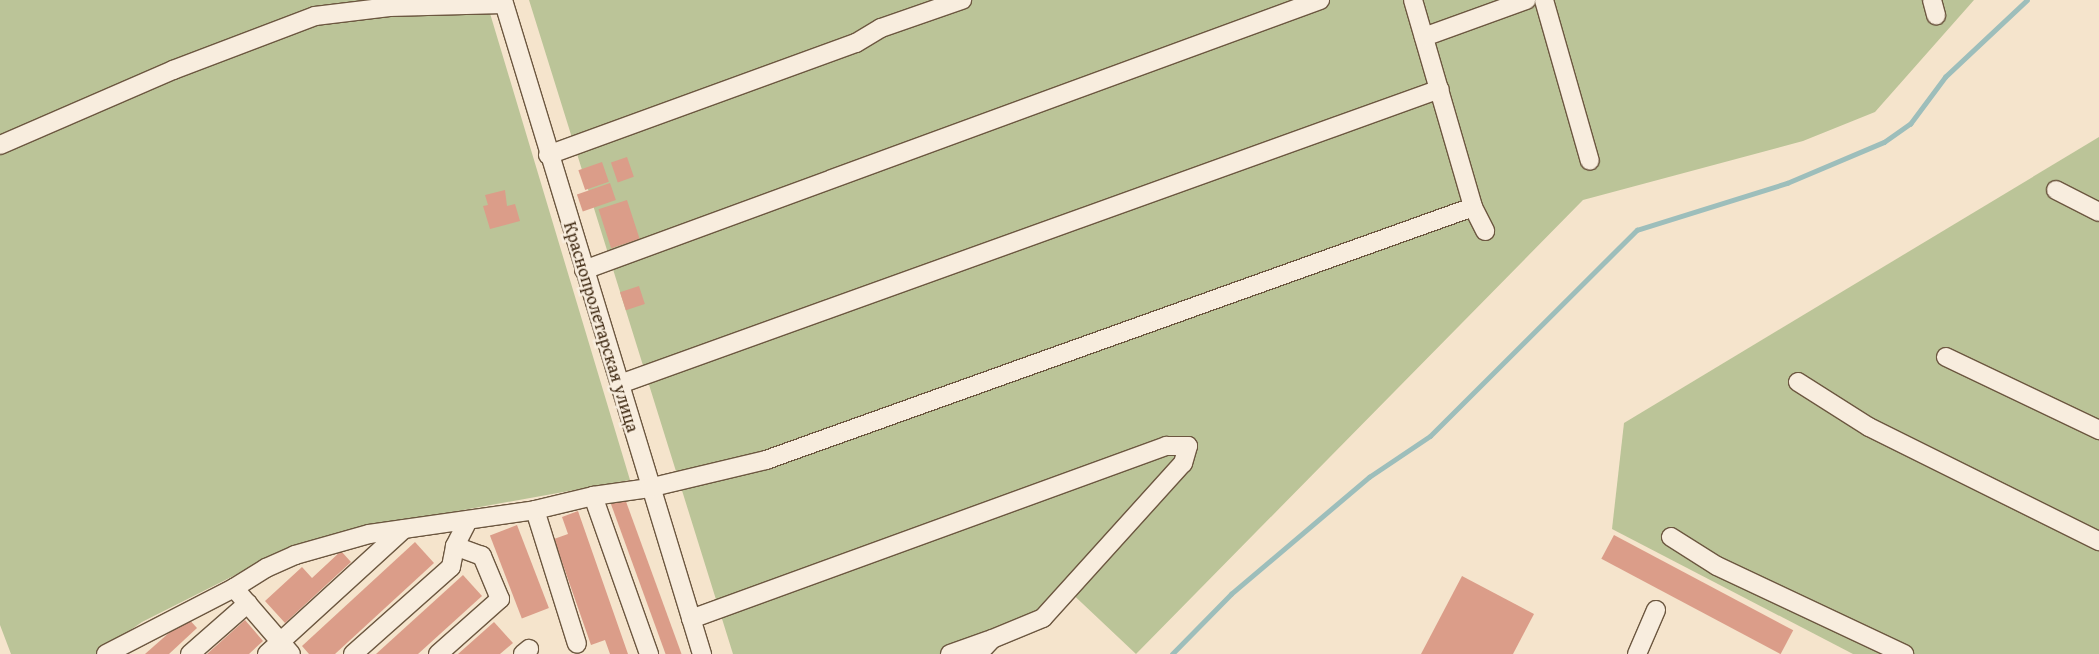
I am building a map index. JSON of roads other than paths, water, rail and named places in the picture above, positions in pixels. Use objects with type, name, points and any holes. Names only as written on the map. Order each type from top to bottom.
[{"type":"street","points":[[548,155],[856,43],[881,28],[962,0]]},
{"type":"street","points":[[584,270],[1320,0]]},
{"type":"street","points":[[1413,0],[1473,208],[1484,231]]},
{"type":"street","points":[[1424,37],[1526,0]]},
{"type":"street","points":[[1544,0],[1590,161]]},
{"type":"street","points":[[0,145],[173,70],[315,16],[389,7],[503,2]]},
{"type":"street","name":"Краснопролетарская улица","points":[[503,2],[548,155],[620,384],[649,488],[702,654]]},
{"type":"street","points":[[620,384],[1440,89]]},
{"type":"street","points":[[2056,190],[2099,212]]},
{"type":"street","points":[[106,654],[234,588],[266,568],[296,555],[369,534],[535,510],[593,496],[649,488],[766,460],[864,426],[1117,332],[1473,208]]},
{"type":"street","points":[[1946,357],[2099,430]]},
{"type":"street","points":[[1798,382],[1870,427],[2099,541]]},
{"type":"street","points":[[691,619],[1166,446],[1188,446],[1183,463],[1043,618],[950,654]]},
{"type":"street","points":[[593,496],[650,654]]},
{"type":"street","points":[[535,510],[577,644]]},
{"type":"street","points":[[353,654],[451,567],[455,546],[468,520]]},
{"type":"street","points":[[267,654],[286,648],[404,529]]},
{"type":"street","points":[[1671,537],[1717,566],[1904,654]]},
{"type":"street","points":[[438,654],[500,599],[482,556],[455,546]]},
{"type":"street","points":[[234,588],[286,648]]},
{"type":"street","points":[[190,654],[248,603]]},
{"type":"street","points":[[1637,654],[1656,610]]},
{"type":"street","points":[[978,654],[992,639]]},
{"type":"waterway","points":[[1172,654],[1231,594],[1369,477],[1430,436],[1637,230],[1787,183],[1884,142],[1910,124],[1945,77],[2027,0]]}]
